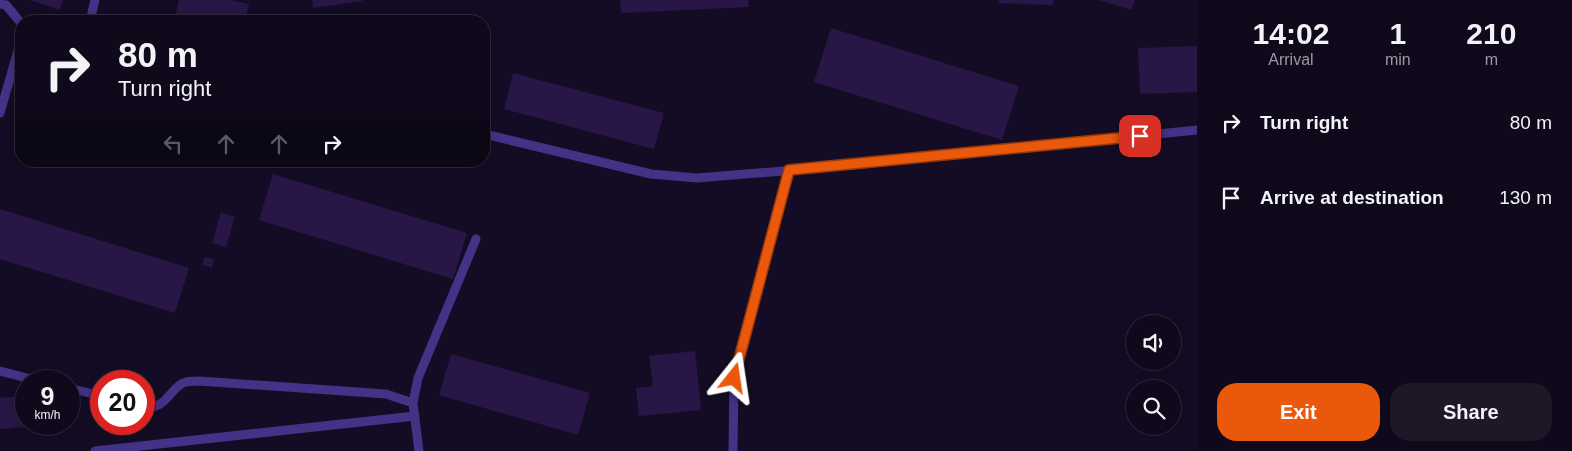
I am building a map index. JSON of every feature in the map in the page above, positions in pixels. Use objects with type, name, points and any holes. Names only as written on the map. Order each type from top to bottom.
[{"type":"lane","points":[[91,15],[95,0]]},
{"type":"lane","points":[[0,4],[6,5],[15,16]]},
{"type":"lane","points":[[0,114],[15,61]]},
{"type":"lane","points":[[490,135],[651,174],[697,178],[1197,130]]},
{"type":"lane","points":[[733,451],[734,378],[789,170]]},
{"type":"lane","points":[[419,451],[413,402],[418,378],[476,239]]},
{"type":"lane","points":[[0,371],[15,375]]},
{"type":"lane","points":[[155,405],[163,403],[183,383],[199,381],[386,394],[413,402]]},
{"type":"lane","points":[[95,451],[415,416]]},
{"type":"building","points":[[30,0],[63,0],[60,10]]},
{"type":"building","points":[[179,0],[230,0],[249,4],[246,15],[175,15]]},
{"type":"building","points":[[312,0],[362,0],[363,1],[313,8]]},
{"type":"building","points":[[620,0],[748,0],[749,7],[621,13]]},
{"type":"building","points":[[999,0],[1053,0],[1053,5],[999,3]]},
{"type":"building","points":[[1099,0],[1135,0],[1131,10]]},
{"type":"building","points":[[831,28],[1019,86],[1002,140],[814,82]]},
{"type":"building","points":[[1197,46],[1197,92],[1140,94],[1138,48]]},
{"type":"building","points":[[513,73],[664,113],[654,149],[504,109]]},
{"type":"building","points":[[273,174],[467,233],[453,279],[259,220]]},
{"type":"building","points":[[0,209],[189,268],[175,313],[0,259]]},
{"type":"building","points":[[221,212],[235,217],[226,247],[212,243]]},
{"type":"building","points":[[205,257],[214,259],[212,268],[202,265]]},
{"type":"building","points":[[695,351],[701,410],[639,416],[636,388],[653,386],[649,356]]},
{"type":"building","points":[[451,354],[590,393],[578,435],[439,395]]},
{"type":"building","points":[[15,396],[15,428],[0,429],[0,398]]},
{"type":"route","points":[[734,378],[789,170],[1140,136]]}]
